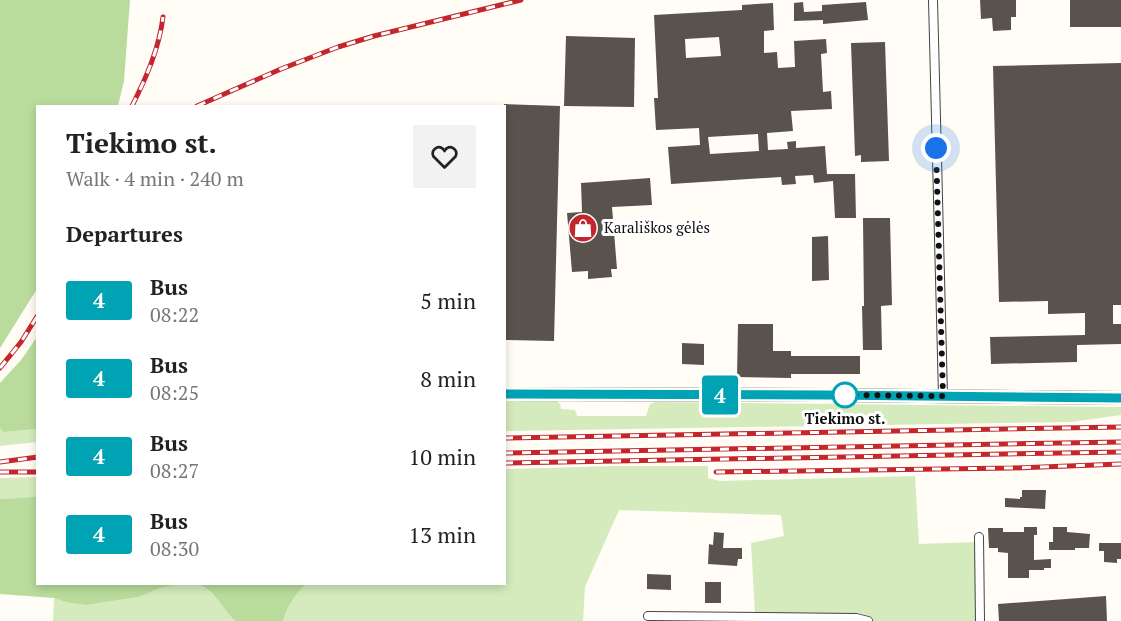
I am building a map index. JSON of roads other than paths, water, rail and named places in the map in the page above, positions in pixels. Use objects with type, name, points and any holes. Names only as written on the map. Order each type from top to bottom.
[{"type":"street","points":[[933,0],[943,396]]},
{"type":"street","points":[[506,394],[1121,398]]},
{"type":"street","points":[[979,537],[980,621]]},
{"type":"street","points":[[648,616],[856,618],[868,621]]},
{"type":"railway","points":[[199,105],[338,47],[521,0]]},
{"type":"railway","points":[[132,105],[151,63],[163,17]]},
{"type":"railway","points":[[0,368],[36,318]]},
{"type":"railway","points":[[506,438],[1121,427]]},
{"type":"railway","points":[[506,453],[1121,442]]},
{"type":"railway","points":[[506,463],[1121,452]]},
{"type":"railway","points":[[0,462],[36,457]]},
{"type":"railway","points":[[716,472],[1013,468],[1121,464]]},
{"type":"railway","points":[[0,472],[36,472]]},
{"type":"place","name":"Karališkos gėlės","points":[[583,228]]},
{"type":"place","name":"Tiekimo st.","points":[[845,395]]}]
